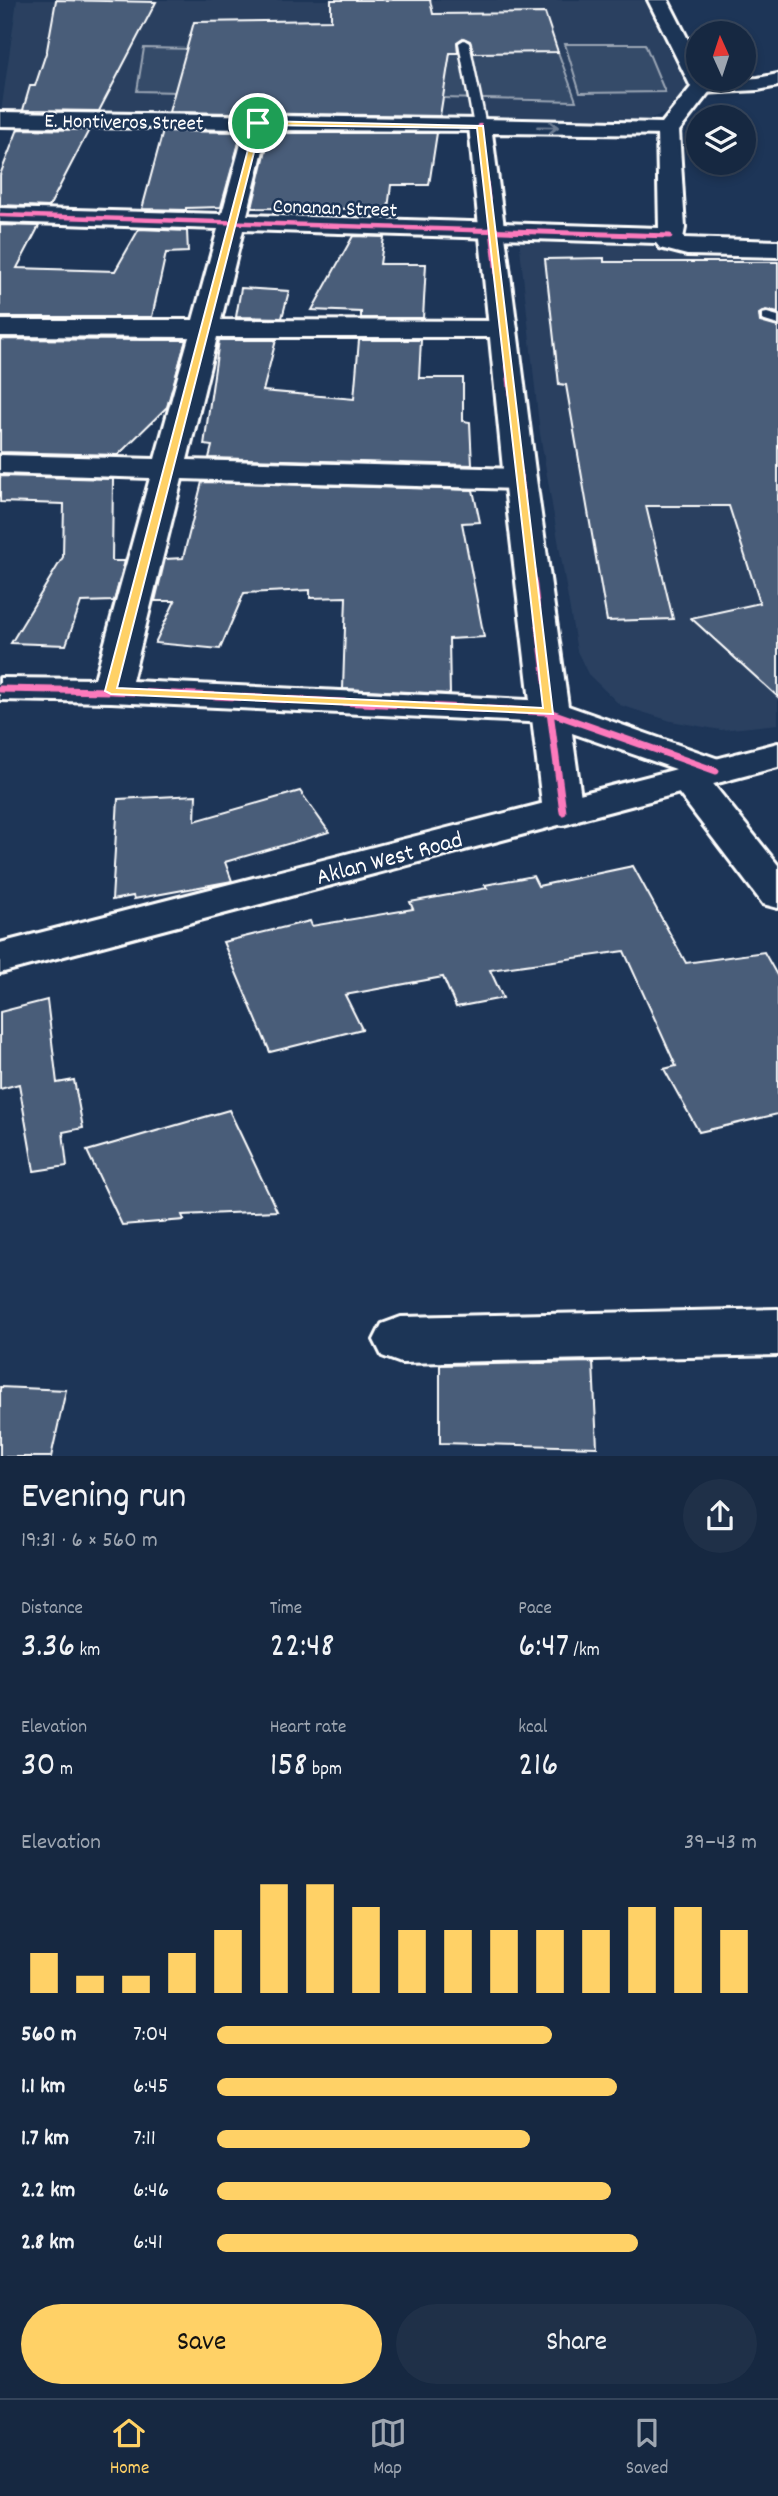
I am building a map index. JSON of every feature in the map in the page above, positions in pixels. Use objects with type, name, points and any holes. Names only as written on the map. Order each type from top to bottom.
[{"type":"street","points":[[658,0],[686,55]]},
{"type":"street","points":[[756,84],[778,80]]},
{"type":"street","points":[[698,91],[668,130],[672,228],[669,243],[677,247],[778,248]]},
{"type":"street","name":"E. Hontiveros Street","points":[[0,119],[668,130]]},
{"type":"street","points":[[111,691],[258,123]]},
{"type":"street","points":[[480,126],[520,479],[563,812]]},
{"type":"street","name":"Conanan Street","points":[[0,215],[670,236]]},
{"type":"street","points":[[0,328],[502,329]]},
{"type":"street","points":[[0,464],[520,479]]},
{"type":"street","points":[[0,689],[111,691],[549,712],[702,775],[778,894]]},
{"type":"street","name":"Aklan West Road","points":[[0,958],[778,755]]},
{"type":"street","points":[[401,1340],[778,1332]]},
{"type":"lane","points":[[464,43],[480,126]]},
{"type":"shaded area","points":[[17,0],[644,0],[686,85],[668,112],[635,124],[1,112]]},
{"type":"shaded area","points":[[565,44],[645,44],[665,92],[580,93]]},
{"type":"shaded area","points":[[144,48],[405,53],[405,48],[424,48],[558,52],[576,101],[137,91]]},
{"type":"shaded area","points":[[519,238],[655,242],[655,250],[778,251],[778,724],[721,730],[671,721],[620,705],[588,674],[577,651],[540,434]]},
{"type":"building","points":[[56,0],[156,2],[99,111],[23,110],[30,86],[35,86],[47,50]]},
{"type":"building","points":[[331,0],[430,0],[433,14],[545,13],[558,52],[474,53],[470,41],[463,38],[457,42],[458,53],[450,53],[440,116],[169,112],[194,22],[331,20]]},
{"type":"building","points":[[18,129],[89,130],[49,207],[0,205],[0,175]]},
{"type":"building","points":[[163,131],[242,132],[221,207],[186,210],[142,209]]},
{"type":"building","points":[[270,133],[437,133],[429,185],[391,185],[387,217],[364,216],[368,209],[252,208]]},
{"type":"building","points":[[0,225],[39,226],[17,268],[115,271],[139,229],[187,231],[188,252],[166,253],[152,317],[0,317]]},
{"type":"building","points":[[353,236],[384,237],[380,264],[426,264],[423,318],[361,318],[361,312],[312,310]]},
{"type":"building","points":[[604,258],[604,262],[778,262],[778,313],[766,310],[759,314],[760,322],[778,327],[778,697],[691,618],[760,603],[729,506],[646,506],[673,619],[607,621],[566,385],[559,384],[545,259]]},
{"type":"building","points":[[241,288],[289,291],[282,318],[236,317]]},
{"type":"building","points":[[0,339],[186,340],[167,407],[118,455],[0,452]]},
{"type":"building","points":[[219,340],[276,340],[263,391],[354,399],[359,340],[421,340],[419,378],[463,378],[463,421],[470,422],[472,465],[209,458],[212,446],[204,445]]},
{"type":"building","points":[[0,476],[113,479],[112,561],[125,561],[114,601],[81,602],[66,645],[11,643],[63,557],[64,504],[0,502]]},
{"type":"building","points":[[202,482],[473,490],[480,522],[462,523],[484,637],[449,639],[450,694],[343,689],[346,597],[310,598],[310,590],[244,593],[220,649],[155,643],[175,601],[155,601],[165,559],[183,558]]},
{"type":"building","points":[[300,791],[329,832],[225,862],[232,881],[134,899],[133,896],[112,900],[118,799],[196,795],[195,821]]},
{"type":"building","points":[[633,866],[686,963],[764,952],[778,977],[778,1114],[699,1132],[664,1069],[676,1066],[624,951],[490,970],[503,998],[456,1007],[443,977],[345,995],[362,1029],[270,1052],[223,942],[310,921],[312,926],[413,909],[410,902],[487,888],[485,885],[533,876],[538,886]]},
{"type":"building","points":[[47,1000],[57,1083],[74,1080],[83,1128],[63,1132],[67,1166],[34,1171],[19,1084],[0,1089],[0,1012]]},
{"type":"building","points":[[229,1110],[277,1211],[182,1215],[184,1220],[122,1225],[87,1151]]},
{"type":"building","points":[[593,1362],[597,1447],[440,1443],[440,1365]]},
{"type":"building","points":[[0,1387],[66,1390],[51,1456],[0,1456]]},
{"type":"cycle path","points":[[480,126],[520,479],[563,812]]},
{"type":"cycle path","points":[[0,215],[670,236]]},
{"type":"cycle path","points":[[0,689],[111,691],[549,712],[716,771]]},
{"type":"route","points":[[258,123],[480,126],[549,712],[111,691],[258,123]]}]
